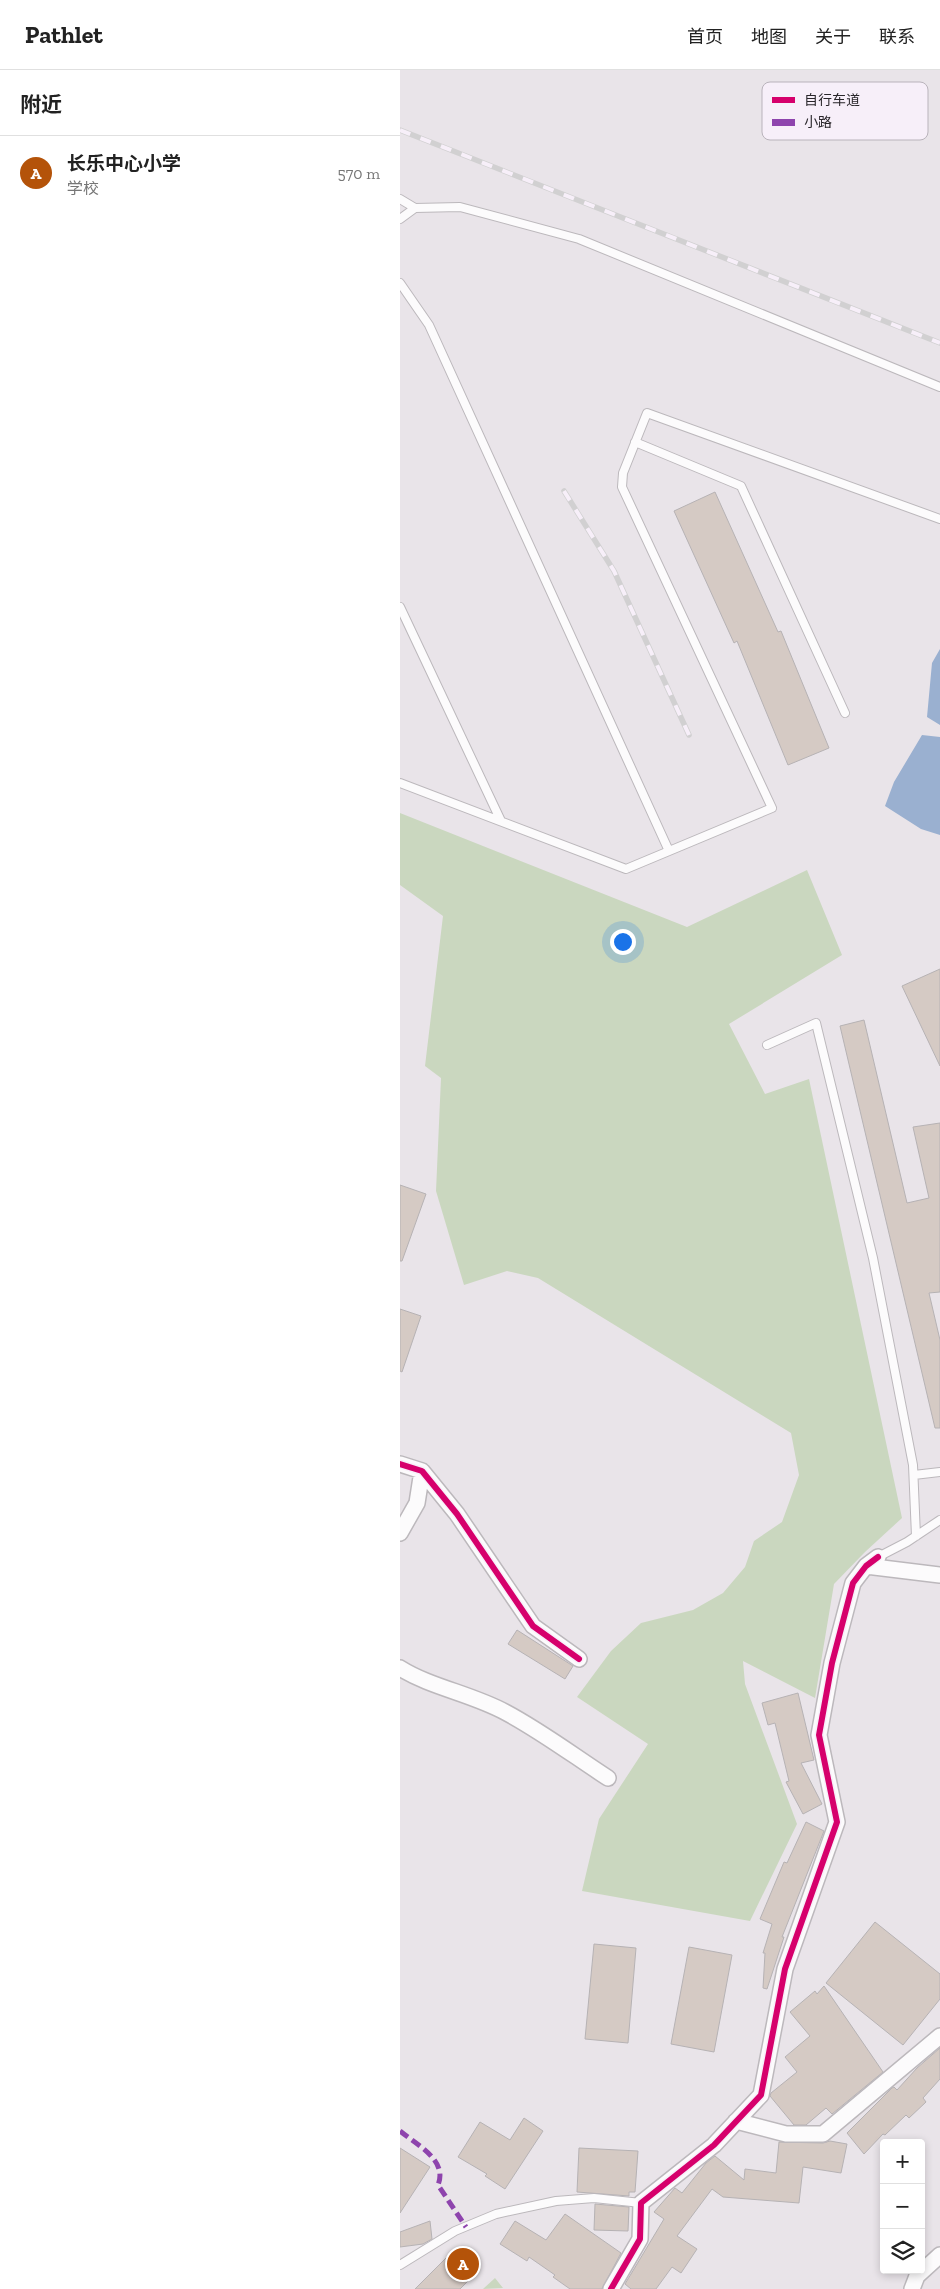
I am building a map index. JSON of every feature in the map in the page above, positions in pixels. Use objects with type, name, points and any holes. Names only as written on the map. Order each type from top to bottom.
[{"type":"street","points":[[400,1464],[422,1471],[457,1514],[533,1626],[579,1659]]},
{"type":"street","points":[[400,1533],[418,1503],[422,1471]]},
{"type":"street","points":[[612,2289],[640,2239],[642,2203],[714,2145],[761,2095],[785,1969],[837,1822],[819,1735],[832,1663],[853,1583],[872,1562],[940,1575]]},
{"type":"street","points":[[400,1668],[410,1674],[469,1695],[505,1712],[608,1778]]},
{"type":"street","points":[[736,2121],[786,2134],[823,2134],[940,2036]]},
{"type":"street","points":[[912,2289],[917,2276],[940,2255]]},
{"type":"lane","points":[[400,199],[415,208],[460,207],[579,238],[940,386]]},
{"type":"lane","points":[[400,219],[415,208]]},
{"type":"lane","points":[[400,283],[429,325],[669,851]]},
{"type":"lane","points":[[400,783],[626,869],[772,808],[622,487],[623,474],[647,413],[940,519]]},
{"type":"lane","points":[[636,442],[741,486],[846,713]]},
{"type":"lane","points":[[400,607],[500,822]]},
{"type":"lane","points":[[767,1045],[816,1023],[873,1258],[913,1465],[916,1536]]},
{"type":"lane","points":[[914,1475],[940,1472]]},
{"type":"lane","points":[[872,1562],[940,1520]]},
{"type":"lane","points":[[400,2265],[454,2231],[496,2214],[556,2201],[594,2198],[642,2203]]},
{"type":"green space","points":[[400,813],[687,927],[807,870],[842,955],[729,1024],[765,1094],[809,1079],[902,1518],[834,1584],[815,1698],[743,1661],[745,1684],[797,1824],[750,1921],[582,1891],[599,1819],[648,1744],[577,1697],[611,1651],[641,1623],[693,1610],[723,1593],[745,1567],[754,1541],[782,1522],[799,1475],[791,1433],[538,1278],[507,1271],[464,1285],[436,1191],[441,1078],[425,1066],[443,916],[400,885]]},
{"type":"green space","points":[[495,2278],[503,2288],[483,2289]]},
{"type":"water","points":[[940,649],[940,725],[927,717],[932,663]]},
{"type":"water","points":[[922,735],[940,737],[940,835],[921,829],[885,806],[894,782]]},
{"type":"building","points":[[715,492],[778,632],[781,631],[829,748],[788,765],[737,641],[734,643],[674,511]]},
{"type":"building","points":[[940,969],[940,1066],[902,986]]},
{"type":"building","points":[[864,1020],[907,1203],[929,1198],[913,1127],[940,1123],[940,1292],[929,1293],[940,1340],[940,1428],[935,1428],[840,1026]]},
{"type":"building","points":[[400,1185],[426,1194],[402,1261],[400,1261]]},
{"type":"building","points":[[400,1309],[421,1316],[402,1372],[400,1371]]},
{"type":"building","points":[[517,1630],[573,1666],[565,1679],[508,1644]]},
{"type":"building","points":[[798,1693],[814,1760],[801,1763],[822,1804],[803,1814],[786,1782],[789,1781],[775,1723],[768,1725],[762,1703]]},
{"type":"building","points":[[806,1822],[824,1831],[782,1937],[784,1937],[767,1989],[763,1988],[765,1953],[763,1953],[772,1924],[760,1919],[784,1862],[787,1863]]},
{"type":"building","points":[[875,1922],[940,1974],[940,1999],[903,2045],[826,1983]]},
{"type":"building","points":[[594,1944],[636,1948],[628,2043],[585,2039]]},
{"type":"building","points":[[689,1947],[732,1955],[714,2052],[671,2044]]},
{"type":"building","points":[[824,1986],[883,2072],[832,2114],[826,2108],[806,2125],[794,2125],[770,2096],[771,2093],[797,2072],[785,2057],[810,2036],[790,2012],[815,1991],[817,1994]]},
{"type":"building","points":[[940,2048],[940,2079],[923,2098],[926,2102],[909,2118],[906,2115],[885,2135],[883,2134],[864,2154],[847,2133],[892,2088],[894,2087],[897,2090],[917,2068]]},
{"type":"building","points":[[524,2118],[543,2131],[505,2189],[485,2176],[487,2174],[458,2157],[480,2122],[510,2140]]},
{"type":"building","points":[[830,2141],[847,2144],[841,2173],[803,2167],[799,2203],[723,2197],[712,2189],[677,2236],[697,2249],[681,2273],[672,2267],[656,2289],[631,2289],[625,2284],[664,2219],[654,2212],[675,2188],[682,2193],[706,2163],[715,2156],[744,2180],[745,2169],[776,2173],[779,2142],[823,2143]]},
{"type":"building","points":[[400,2148],[430,2167],[400,2213]]},
{"type":"building","points":[[579,2148],[638,2151],[635,2192],[629,2192],[629,2196],[577,2192]]},
{"type":"building","points":[[595,2204],[629,2207],[628,2231],[594,2230]]},
{"type":"building","points":[[565,2214],[621,2253],[602,2289],[570,2289],[553,2277],[555,2275],[529,2257],[527,2261],[500,2244],[515,2221],[546,2240]]},
{"type":"building","points":[[430,2221],[432,2239],[423,2244],[400,2247],[400,2232]]},
{"type":"building","points":[[455,2249],[477,2272],[460,2289],[415,2289]]},
{"type":"railway","points":[[400,130],[940,343]]},
{"type":"railway","points":[[564,491],[614,571],[689,735]]},
{"type":"marked path","points":[[400,2131],[435,2161],[439,2168],[438,2185],[466,2227]]},
{"type":"cycle path","points":[[400,1464],[422,1471],[457,1514],[533,1626],[579,1659]]},
{"type":"cycle path","points":[[611,2289],[640,2239],[641,2203],[714,2145],[761,2095],[785,1969],[837,1822],[819,1735],[832,1663],[853,1583],[866,1566],[878,1557]]},
{"type":"place","name":"长乐中心小学","points":[[463,2264]]}]
